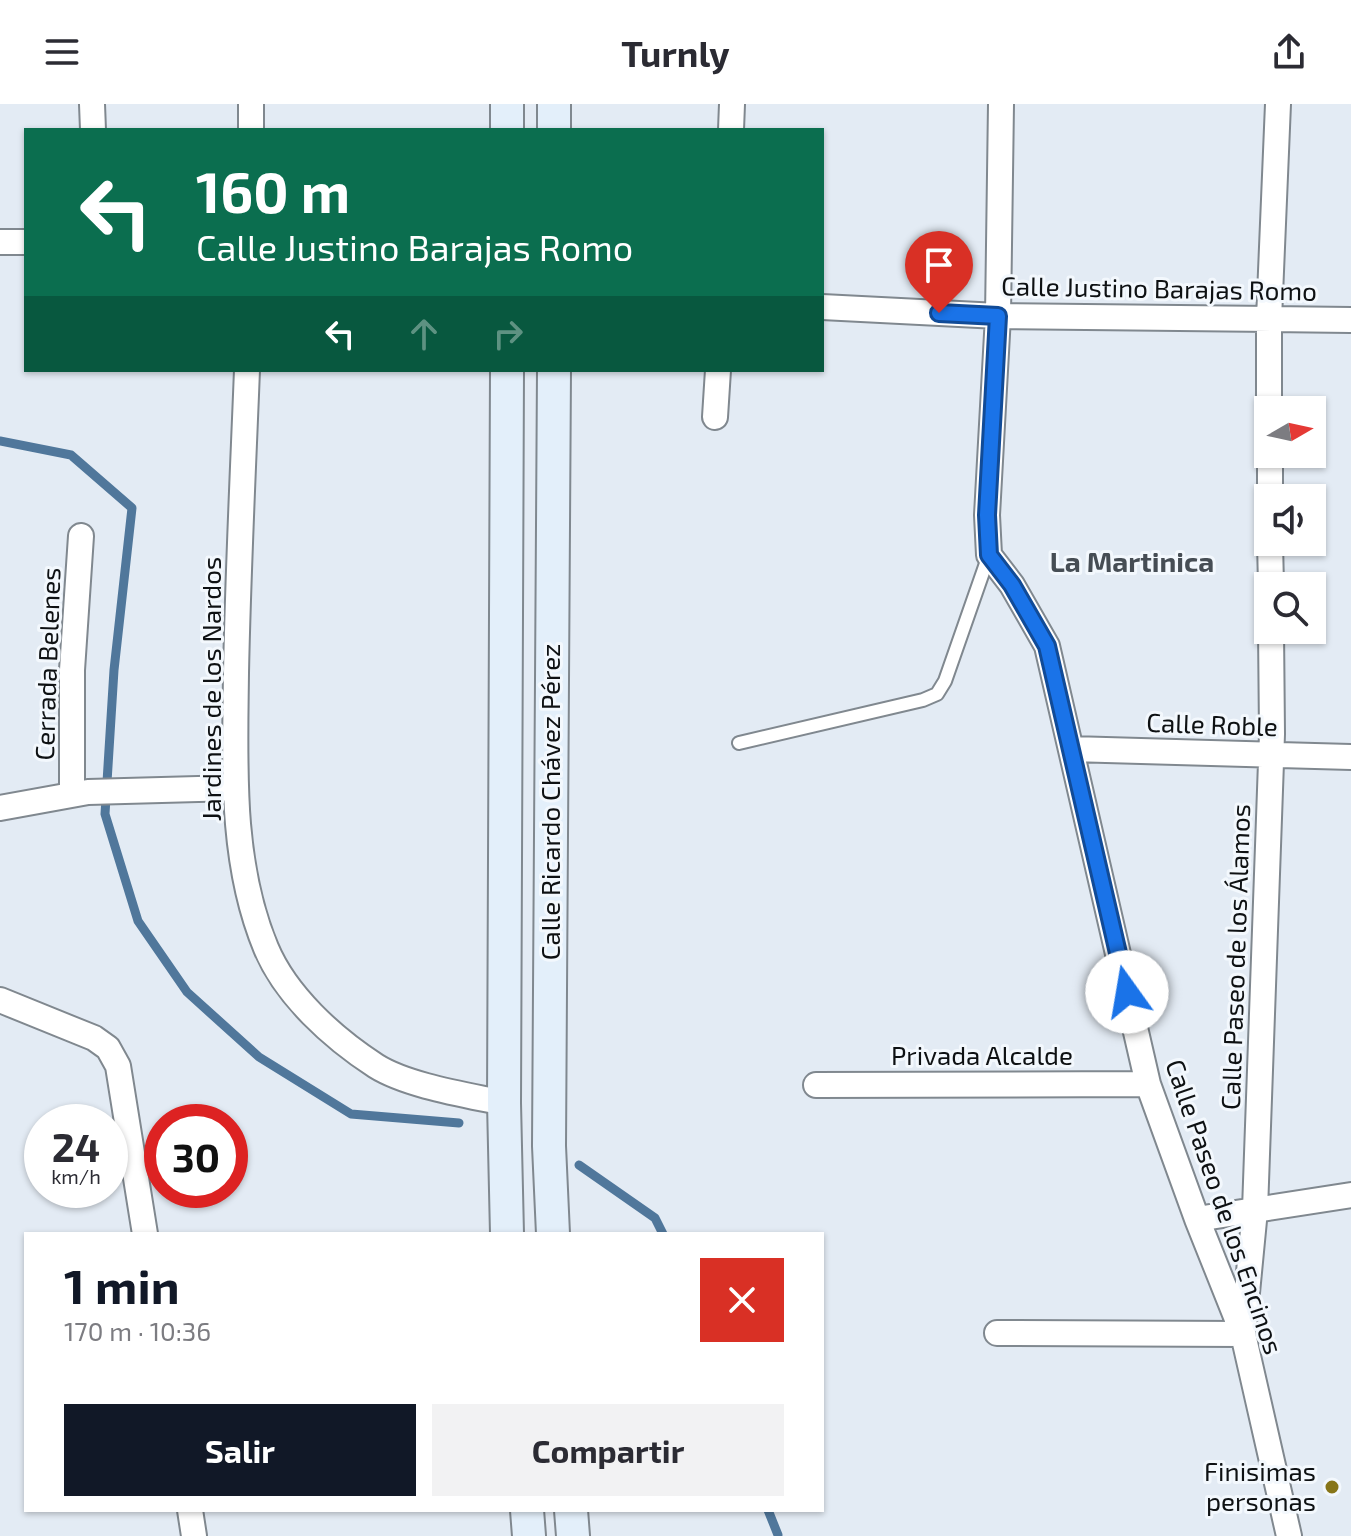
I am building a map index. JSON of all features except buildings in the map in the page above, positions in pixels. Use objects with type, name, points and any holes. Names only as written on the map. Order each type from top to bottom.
[{"type":"main road","points":[[507,104],[507,128]]},
{"type":"main road","points":[[554,104],[554,128]]},
{"type":"main road","name":"Calle Ricardo Chávez Pérez","points":[[507,372],[504,1103],[507,1232]]},
{"type":"main road","name":"Calle Ricardo Chávez Pérez","points":[[553,1232],[549,1146],[554,372]]},
{"type":"main road","points":[[505,1146],[549,1146]]},
{"type":"main road","points":[[527,1512],[529,1536]]},
{"type":"main road","points":[[571,1512],[573,1536]]},
{"type":"street","points":[[92,104],[93,128]]},
{"type":"street","points":[[251,104],[251,128]]},
{"type":"street","points":[[731,128],[732,104]]},
{"type":"street","points":[[989,555],[987,515],[998,316],[1001,104]]},
{"type":"street","points":[[1269,396],[1278,104]]},
{"type":"street","points":[[0,242],[24,242]]},
{"type":"street","name":"Calle Justino Barajas Romo","points":[[824,307],[998,316],[1351,320]]},
{"type":"street","name":"Jardines de los Nardos","points":[[247,372],[238,581],[235,788],[250,904],[267,951],[295,995],[340,1040],[379,1068],[429,1086],[504,1103]]},
{"type":"street","points":[[715,417],[718,372]]},
{"type":"street","name":"Cerrada Belenes","points":[[80,792],[72,670],[81,536]]},
{"type":"street","name":"Calle Paseo de los Encinos","points":[[989,555],[1012,585],[1047,646],[1148,1084],[1243,1334],[1289,1536]]},
{"type":"street","name":"Calle Paseo de los Álamos","points":[[1243,1334],[1255,1210],[1271,754],[1271,644]]},
{"type":"street","name":"Calle Roble","points":[[1071,749],[1351,757]]},
{"type":"street","points":[[0,808],[80,792],[235,788]]},
{"type":"street","points":[[0,1000],[94,1038],[108,1048],[118,1066],[145,1232]]},
{"type":"street","name":"Privada Alcalde","points":[[816,1085],[1148,1084]]},
{"type":"street","points":[[1197,1219],[1351,1195]]},
{"type":"street","points":[[997,1333],[1243,1334]]},
{"type":"street","points":[[190,1512],[194,1536]]},
{"type":"lane","points":[[739,743],[923,700],[937,694],[945,681],[989,555]]},
{"type":"waterway","points":[[0,441],[71,455],[132,508],[114,670],[105,814],[138,921],[187,992],[259,1057],[351,1114],[459,1123]]},
{"type":"waterway","points":[[579,1165],[655,1218],[662,1232]]},
{"type":"waterway","points":[[769,1512],[778,1535]]},
{"type":"place","name":"Finisimas personas","points":[[1332,1487]]},
{"type":"district","name":"La Martinica","points":[[1132,562]]},
{"type":"route","points":[[939,313],[998,316],[987,515],[989,555],[1012,585],[1047,646],[1127,992]]}]
